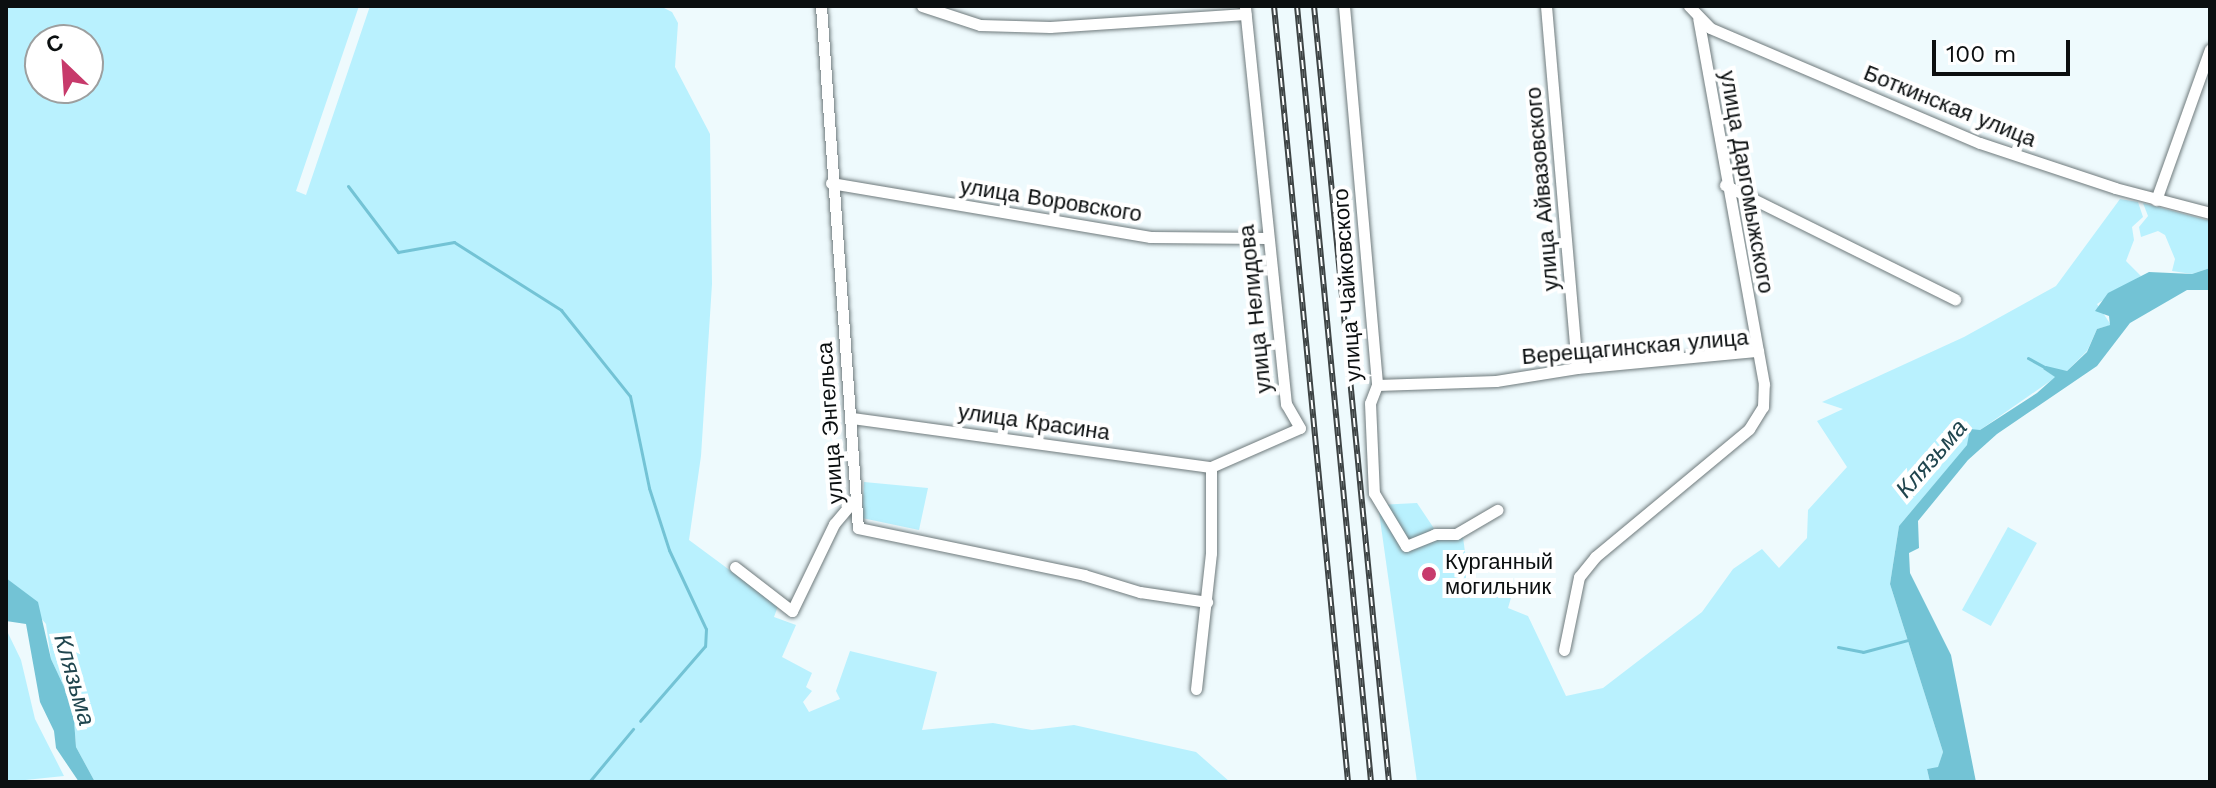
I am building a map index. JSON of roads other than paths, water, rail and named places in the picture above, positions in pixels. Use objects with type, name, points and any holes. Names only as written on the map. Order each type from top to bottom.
[{"type":"street","name":"улица Энгельса","points":[[821,6],[831,183],[852,418],[854,500],[858,528],[1084,575],[1140,592],[1207,602]]},
{"type":"street","points":[[922,6],[941,9],[980,25],[1050,27],[1246,10]]},
{"type":"street","name":"улица Чайковского","points":[[1344,6],[1377,385],[1370,403],[1370,474],[1374,493],[1406,546],[1435,534],[1456,534],[1497,510]]},
{"type":"street","name":"улица Айвазовского","points":[[1546,6],[1577,368]]},
{"type":"street","points":[[1689,6],[1698,19]]},
{"type":"street","name":"улица Нелидова","points":[[1211,467],[1300,428],[1286,404],[1246,10]]},
{"type":"street","name":"улица Даргомыжского","points":[[1698,19],[1725,185],[1758,351]]},
{"type":"street","name":"Боткинская улица","points":[[1698,19],[1980,143],[2156,200],[2210,213]]},
{"type":"street","points":[[2156,200],[2210,49]]},
{"type":"street","points":[[2196,89],[2210,83]]},
{"type":"street","name":"улица Воровского","points":[[831,183],[1150,237],[1267,238]]},
{"type":"street","points":[[1725,185],[1955,299]]},
{"type":"street","name":"Верещагинская улица","points":[[1377,385],[1496,381],[1577,368],[1758,351],[1764,396],[1756,418],[1595,557],[1579,577],[1564,650]]},
{"type":"street","name":"улица Красина","points":[[852,418],[1211,467]]},
{"type":"street","points":[[1196,689],[1207,602],[1211,467]]},
{"type":"street","points":[[735,567],[792,611],[834,524],[854,500]]},
{"type":"waterway","points":[[348,186],[398,252],[454,242],[561,310],[630,396],[649,488],[669,550],[706,629],[705,646],[640,721]]},
{"type":"waterway","points":[[2028,358],[2046,368]]},
{"type":"waterway","points":[[1838,647],[1863,652],[1908,640]]},
{"type":"waterway","points":[[589,782],[633,729]]},
{"type":"railway","points":[[1274,6],[1348,782]]},
{"type":"railway","points":[[1297,6],[1371,782]]},
{"type":"railway","points":[[1314,6],[1389,782]]},
{"type":"place","name":"Курганный могильник","points":[[1429,574]]},
{"type":"water label","name":"Клязьма","points":[[1932,459]]},
{"type":"water label","name":"Клязьма","points":[[74,680]]}]
